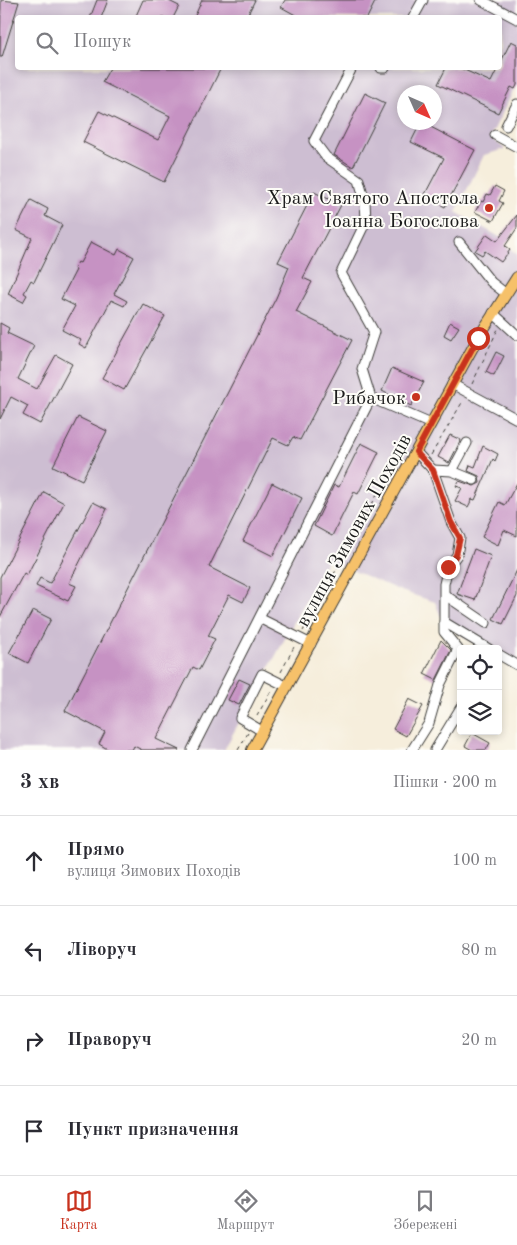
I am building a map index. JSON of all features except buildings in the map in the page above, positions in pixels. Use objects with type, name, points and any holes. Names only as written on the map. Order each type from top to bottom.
[{"type":"main road","name":"вулиця Зимових Походів","points":[[252,750],[452,384],[505,293],[517,277]]},
{"type":"street","points":[[415,15],[423,0]]},
{"type":"street","points":[[481,0],[517,19]]},
{"type":"street","points":[[192,750],[261,618],[371,398],[362,369],[374,332],[341,273],[366,221],[365,201],[359,180],[326,157],[314,142],[351,70]]},
{"type":"street","points":[[506,126],[517,104]]},
{"type":"street","points":[[495,135],[517,147]]},
{"type":"street","points":[[459,242],[490,282],[505,293]]},
{"type":"street","points":[[493,313],[517,335]]},
{"type":"street","points":[[452,384],[517,418]]},
{"type":"street","points":[[371,398],[430,424]]},
{"type":"street","points":[[452,471],[467,443]]},
{"type":"street","points":[[412,750],[429,723],[440,685],[457,656],[458,649],[444,632],[444,584],[448,567],[456,555],[460,538],[451,522],[433,470],[416,452]]},
{"type":"street","points":[[433,470],[452,471],[474,480]]},
{"type":"street","points":[[445,595],[486,622]]},
{"type":"street","points":[[261,618],[311,644]]},
{"type":"street","points":[[444,622],[482,645]]},
{"type":"street","points":[[502,656],[517,665]]},
{"type":"street","points":[[262,731],[240,718],[262,674],[286,686]]},
{"type":"street","points":[[436,750],[457,714]]},
{"type":"path","points":[[427,462],[468,392],[502,320]]},
{"type":"path","points":[[238,750],[378,493]]},
{"type":"shaded area","points":[[0,0],[517,0],[517,84],[490,137],[505,149],[484,155],[456,212],[503,239],[501,242],[517,254],[517,670],[502,661],[502,645],[477,645],[444,624],[435,602],[401,591],[328,560],[224,750],[0,750]]},
{"type":"place","name":"Храм Святого Апостола Іоанна Богослова","points":[[489,208]]},
{"type":"place","name":"Рибачок","points":[[416,397]]},
{"type":"route","points":[[448,567],[456,555],[460,538],[451,522],[433,470],[416,452],[478,338]]}]
